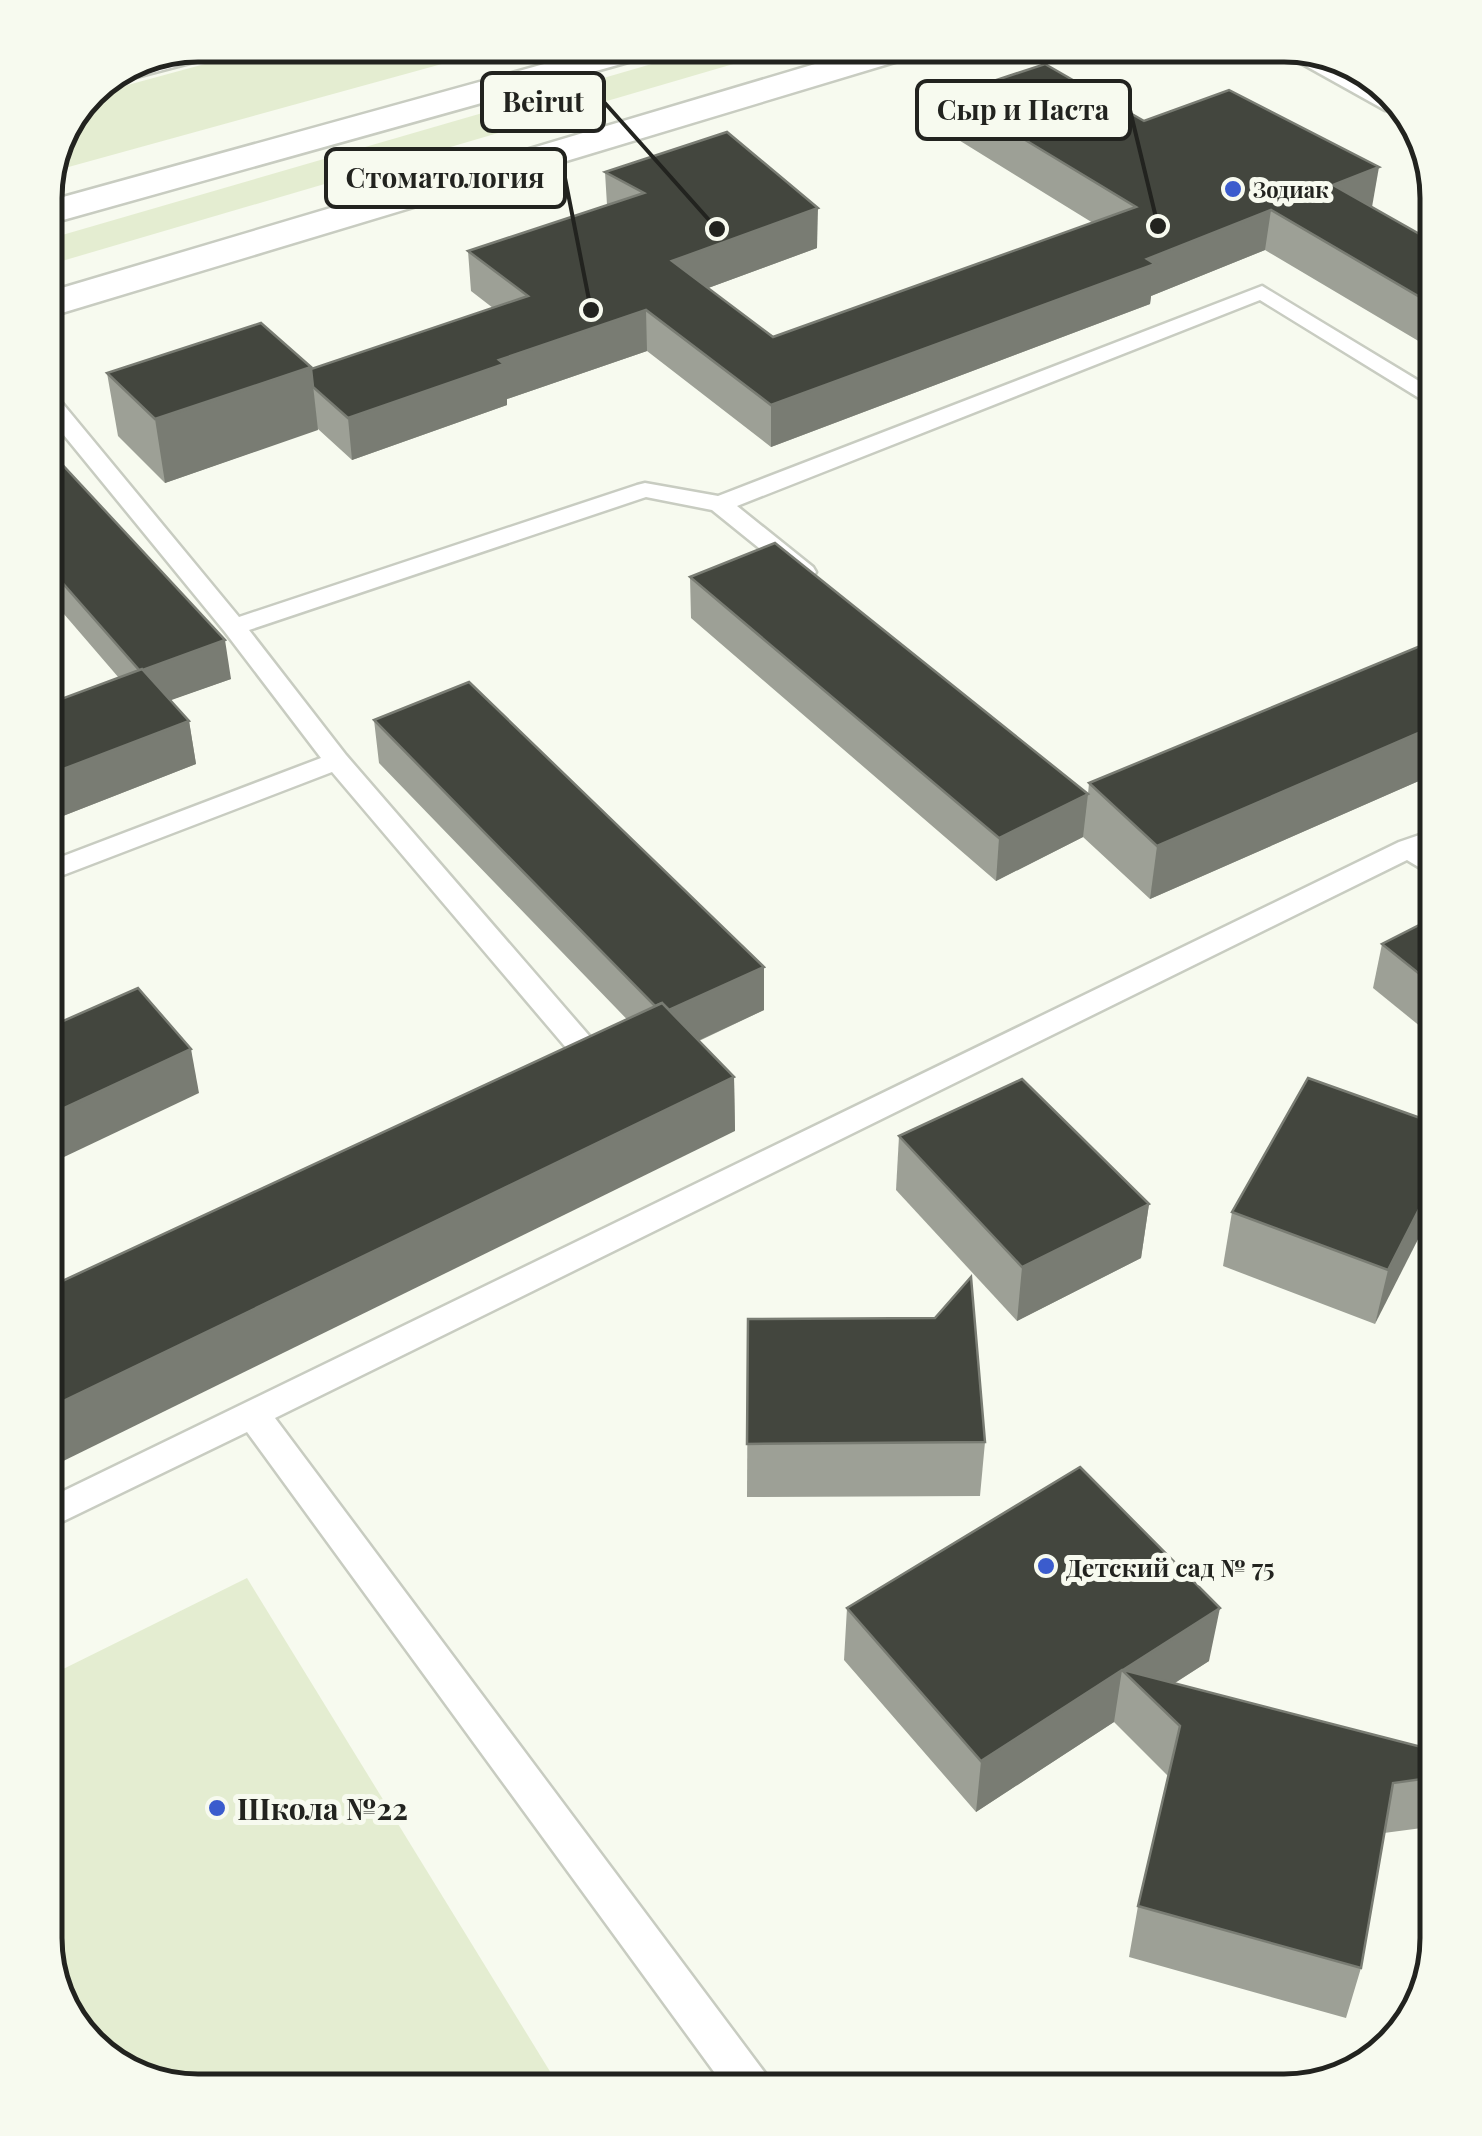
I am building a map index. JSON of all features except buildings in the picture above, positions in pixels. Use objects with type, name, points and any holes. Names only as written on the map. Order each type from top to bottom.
[{"type":"main road","points":[[63,209],[590,62]]},
{"type":"main road","points":[[63,301],[857,63]]},
{"type":"lane","points":[[720,504],[1262,292],[1420,391]]},
{"type":"lane","points":[[63,420],[234,626],[337,761],[587,1053],[533,1078]]},
{"type":"lane","points":[[234,626],[646,490],[720,504],[824,588]]},
{"type":"lane","points":[[63,867],[337,761]]},
{"type":"lane","points":[[62,1508],[1420,844]]},
{"type":"lane","points":[[254,1414],[740,2074]]},
{"type":"green space","points":[[212,62],[449,62],[66,168],[76,138],[91,116],[122,86]]},
{"type":"green space","points":[[657,62],[738,62],[63,261],[63,235]]},
{"type":"green space","name":"Школа №22","points":[[247,1578],[551,2073],[189,2073],[138,2060],[102,2034],[73,1990],[62,1938],[62,1670]]},
{"type":"place","name":"Зодиак","points":[[1233,189]]},
{"type":"place","name":"Сыр и Паста","points":[[1158,226]]},
{"type":"place","name":"Beirut","points":[[717,229]]},
{"type":"place","name":"Стоматология","points":[[591,310]]},
{"type":"place","name":"Детский сад № 75","points":[[1046,1566]]},
{"type":"place","name":"Школа №22","points":[[217,1808]]}]
